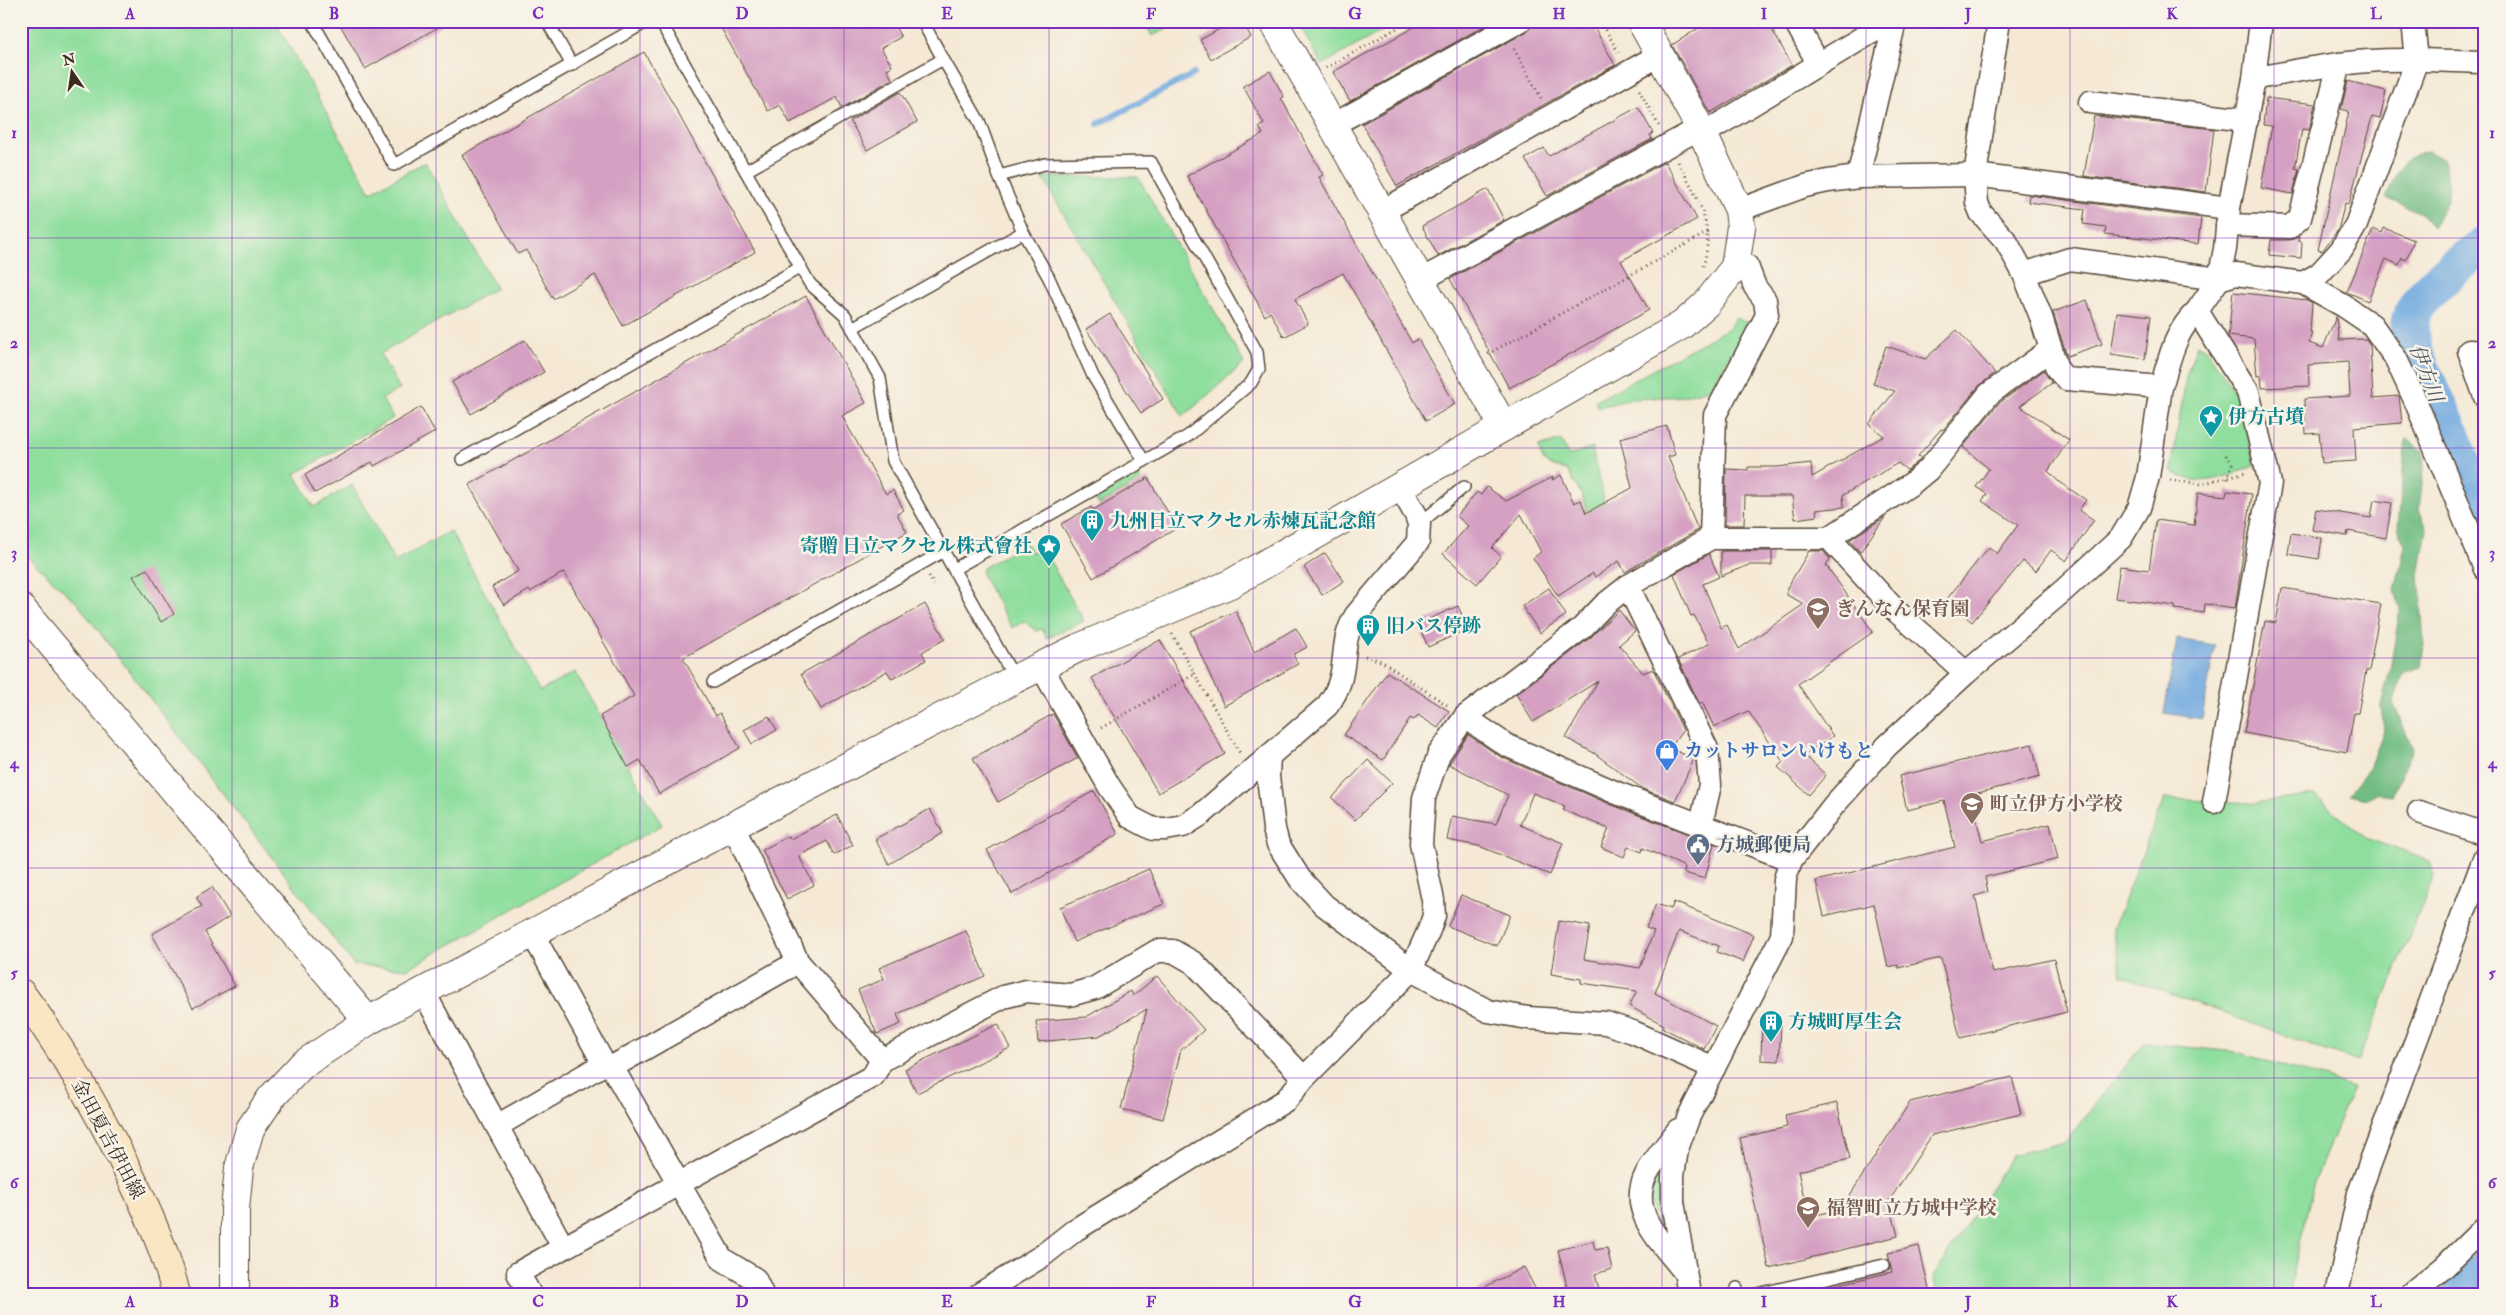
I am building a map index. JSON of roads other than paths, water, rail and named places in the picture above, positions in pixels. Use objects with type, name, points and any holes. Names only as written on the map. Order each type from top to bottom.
[{"type":"main road","name":"金田夏吉伊田線","points":[[21,993],[48,1030],[116,1146],[155,1230],[171,1272],[176,1294]]},
{"type":"street","points":[[1273,21],[1419,281],[1504,427]]},
{"type":"street","points":[[235,1294],[235,1210],[238,1176],[250,1129],[271,1098],[302,1065],[368,1021],[423,991],[1015,679],[1078,648],[1230,584],[1682,325],[1706,304],[1735,267],[1741,227],[1739,210],[1701,131],[1641,21]]},
{"type":"street","points":[[1795,21],[1818,63]]},
{"type":"street","points":[[1419,281],[1669,146],[1701,131],[1890,21]]},
{"type":"street","points":[[1858,177],[1895,21]]},
{"type":"street","points":[[1999,21],[1975,175],[1977,203],[1981,213],[2006,241],[2024,274],[2057,369],[2066,379],[2161,387]]},
{"type":"street","points":[[1688,1284],[1674,1216],[1672,1188],[1677,1149],[1689,1116],[1782,936],[1786,879],[1792,860],[1834,805],[1887,746],[1966,673],[2064,590],[2121,538],[2139,508],[2148,477],[2161,387],[2177,334],[2197,311],[2219,279],[2228,216],[2248,120],[2261,21]]},
{"type":"street","points":[[2303,283],[2319,274],[2341,250],[2356,225],[2417,60],[2413,21]]},
{"type":"street","points":[[1333,125],[1512,26]]},
{"type":"street","points":[[1381,212],[1659,55]]},
{"type":"street","points":[[2254,79],[2339,64],[2417,60],[2485,62]]},
{"type":"street","points":[[1739,210],[1805,186],[1858,177],[1975,175],[2290,227],[2300,218],[2339,64]]},
{"type":"street","points":[[2090,102],[2248,120]]},
{"type":"street","points":[[2024,274],[2070,259],[2219,279],[2236,274],[2303,283],[2344,306],[2372,326],[2396,358],[2485,569]]},
{"type":"street","points":[[1712,538],[1715,415],[1767,315],[1765,300],[1755,287],[1747,266],[1735,267]]},
{"type":"street","points":[[2197,311],[2248,392],[2270,483],[2214,802]]},
{"type":"street","points":[[980,1294],[1042,1256],[1075,1230],[1286,1100],[1304,1078],[1411,970],[1430,930],[1434,916],[1434,900],[1421,844],[1424,798],[1439,754],[1465,717],[1582,628],[1604,605],[1628,586],[1712,538],[1828,538],[1928,470],[1989,394],[2051,348]]},
{"type":"street","points":[[2485,352],[2469,351],[2485,397]]},
{"type":"street","points":[[1041,666],[1109,786],[1130,817],[1152,829],[1183,826],[1269,756],[1327,706],[1335,695],[1341,684],[1348,629],[1418,542],[1419,524],[1413,507],[1400,487]]},
{"type":"street","points":[[1828,538],[1895,610],[1966,673]]},
{"type":"street","points":[[1628,586],[1707,749],[1710,785],[1701,824]]},
{"type":"street","points":[[21,608],[368,1021]]},
{"type":"street","points":[[1465,717],[1506,745],[1616,793],[1792,860]]},
{"type":"street","points":[[1269,756],[1268,776],[1274,829],[1278,844],[1300,879],[1324,905],[1411,970],[1488,1011],[1528,1018],[1606,1023],[1633,1032],[1714,1068]]},
{"type":"street","points":[[2418,812],[2485,834]]},
{"type":"street","points":[[733,826],[798,962],[882,1060]]},
{"type":"street","points":[[2336,1294],[2359,1194],[2485,856]]},
{"type":"street","points":[[532,933],[608,1066],[679,1182],[722,1259],[755,1279],[762,1294]]},
{"type":"street","points":[[530,1294],[518,1273],[873,1076],[882,1060],[1003,997],[1027,991],[1070,995],[1095,988],[1157,951],[1173,950],[1194,964],[1304,1078]]},
{"type":"street","points":[[497,1126],[798,962]]},
{"type":"street","points":[[423,991],[563,1247]]},
{"type":"street","points":[[1688,1284],[1649,1227],[1640,1202],[1645,1175],[1689,1116]]},
{"type":"street","points":[[2411,1294],[2444,1268],[2485,1227]]},
{"type":"lane","points":[[312,21],[394,165],[648,21]]},
{"type":"lane","points":[[547,21],[572,65]]},
{"type":"lane","points":[[660,21],[810,284],[845,315],[880,378],[893,461],[1015,679]]},
{"type":"lane","points":[[922,21],[979,121],[999,176],[1023,232],[1049,278],[1093,376],[1144,461]]},
{"type":"lane","points":[[746,171],[943,59]]},
{"type":"lane","points":[[954,569],[1188,436],[1252,382],[1259,369],[1257,352],[1151,162],[1045,164],[999,176]]},
{"type":"lane","points":[[852,328],[1023,232]]},
{"type":"lane","points":[[462,459],[801,267]]},
{"type":"lane","points":[[1419,524],[1464,487]]},
{"type":"lane","points":[[713,682],[944,551]]},
{"type":"lane","points":[[1757,1294],[1884,1264]]},
{"type":"water","points":[[2177,639],[2215,645],[2202,719],[2164,713]]},
{"type":"waterway","points":[[1098,124],[1194,74]]},
{"type":"waterway","name":"伊方川","points":[[2485,245],[2453,268],[2431,288],[2415,309],[2410,331],[2420,368],[2442,413],[2485,523]]},
{"type":"waterway","name":"伊方川","points":[[2460,1294],[2485,1268]]},
{"type":"place","name":"伊方古墳","points":[[2211,438]]},
{"type":"place","name":"九州日立マクセル赤煉瓦記念館","points":[[1092,542]]},
{"type":"place","name":"寄贈 日立マクセル株式會社","points":[[1049,567]]},
{"type":"place","name":"ぎんなん保育園","points":[[1818,630]]},
{"type":"place","name":"旧バス停跡","points":[[1368,647]]},
{"type":"place","name":"カットサロンいけもと","points":[[1667,772]]},
{"type":"place","name":"町立伊方小学校","points":[[1972,825]]},
{"type":"place","name":"方城郵便局","points":[[1698,866]]},
{"type":"place","name":"方城町厚生会","points":[[1771,1043]]},
{"type":"place","name":"福智町立方城中学校","points":[[1808,1229]]}]
